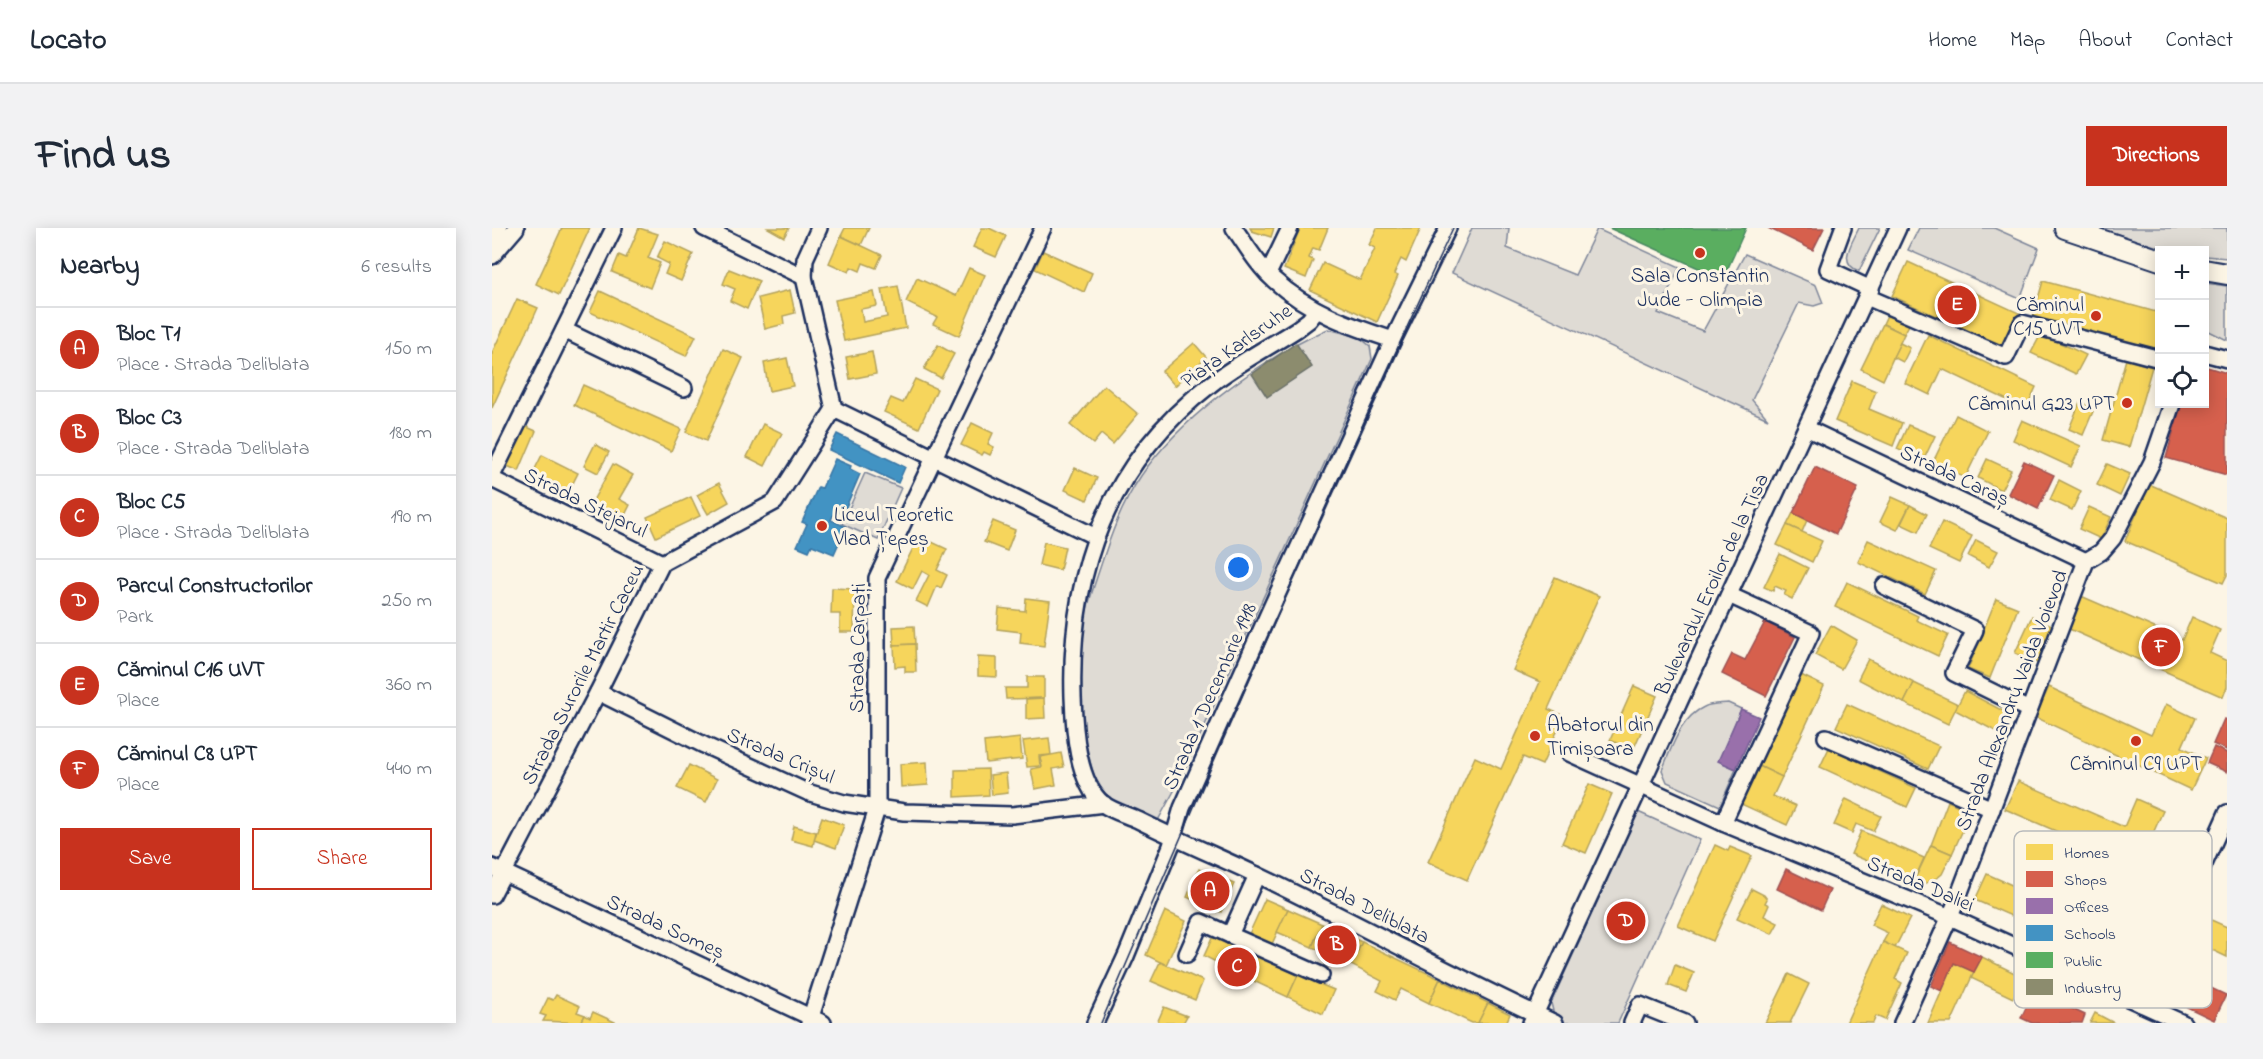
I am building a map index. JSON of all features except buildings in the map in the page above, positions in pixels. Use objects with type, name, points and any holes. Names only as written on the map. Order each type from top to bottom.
[{"type":"main road","points":[[2065,228],[2155,258]]},
{"type":"main road","points":[[2209,271],[2227,274]]},
{"type":"street","points":[[492,248],[499,228]]},
{"type":"street","points":[[492,256],[516,228]]},
{"type":"street","name":"Strada Stejarul","points":[[614,228],[492,477],[662,562]]},
{"type":"street","points":[[704,228],[804,277]]},
{"type":"street","points":[[819,228],[805,259],[804,277],[834,409],[1096,537]]},
{"type":"street","name":"Strada Carpați","points":[[814,1021],[877,809],[877,578],[1043,228]]},
{"type":"street","points":[[1234,228],[1268,274],[1288,292],[1330,318],[1393,340]]},
{"type":"street","points":[[1268,274],[1290,228]]},
{"type":"street","name":"Strada 1 Decembrie 1918","points":[[1095,1023],[1126,956],[1174,837],[1182,808],[1393,340],[1448,228]]},
{"type":"street","points":[[1843,228],[1828,269],[1869,293],[2006,357],[2022,323],[2155,358]]},
{"type":"street","name":"Bulevardul Eroilor de la Tisa","points":[[1533,1018],[1898,228]]},
{"type":"street","name":"Piața Karlsruhe","points":[[1104,804],[1086,777],[1078,753],[1072,676],[1075,621],[1083,581],[1107,507],[1134,462],[1159,432],[1211,384],[1297,329],[1317,310]]},
{"type":"street","points":[[564,330],[684,388]]},
{"type":"street","points":[[2209,354],[2227,359]]},
{"type":"street","name":"Strada Alexandru Vaida Voievod","points":[[1902,1023],[1950,917],[2086,561],[2101,552],[2113,538],[2152,462],[2171,408]]},
{"type":"street","name":"Strada Surorile Martir Caceu","points":[[492,895],[498,869],[598,692],[662,562],[775,502],[834,409]]},
{"type":"street","name":"Strada Caraș","points":[[1806,428],[2086,561]]},
{"type":"street","points":[[1884,586],[1975,630],[1954,673],[2030,710]]},
{"type":"street","points":[[1723,823],[1811,633],[1729,595]]},
{"type":"street","name":"Strada Crișul","points":[[598,692],[704,745],[807,792],[844,803],[877,809],[947,814],[1012,815],[1104,804]]},
{"type":"street","points":[[1826,737],[1992,809]]},
{"type":"street","name":"Strada Daliei","points":[[1569,753],[1723,823],[2014,946]]},
{"type":"street","points":[[1104,804],[1174,837]]},
{"type":"street","points":[[2212,847],[2227,813]]},
{"type":"street","name":"Strada Deliblata","points":[[1174,837],[1257,875],[1533,1018],[1556,1023]]},
{"type":"street","name":"Strada Someș","points":[[498,869],[814,1021]]},
{"type":"street","points":[[1230,935],[1257,875]]},
{"type":"street","points":[[1187,954],[1201,922],[1321,975]]},
{"type":"street","points":[[1632,1023],[1640,1005],[1685,1023]]},
{"type":"street","name":"Strada Daliei","points":[[2151,1008],[2183,1023]]},
{"type":"shaded area","points":[[1472,228],[1509,228],[1507,248],[1575,275],[1597,229],[1680,267],[1658,313],[1703,331],[1745,254],[1816,285],[1823,303],[1814,306],[1799,303],[1752,400],[1768,419],[1452,273]]},
{"type":"shaded area","points":[[1859,228],[1880,228],[1859,271],[1852,267],[1847,258]]},
{"type":"shaded area","points":[[1919,228],[1994,228],[2039,248],[2020,299],[1908,250]]},
{"type":"shaded area","points":[[2099,228],[2227,228],[2227,258],[2209,256],[2209,246],[2155,246]]},
{"type":"shaded area","points":[[2209,284],[2227,286],[2227,340],[2209,331]]},
{"type":"shaded area","points":[[1328,329],[1359,337],[1370,346],[1372,359],[1180,780],[1156,824],[1118,804],[1100,787],[1091,766],[1083,730],[1079,682],[1082,635],[1088,605],[1108,544],[1134,487],[1165,445],[1185,425],[1254,370],[1279,354]]},
{"type":"shaded area","points":[[865,473],[901,488],[878,540],[842,524]]},
{"type":"shaded area","points":[[1728,703],[1741,709],[1719,761],[1736,769],[1720,806],[1667,782],[1662,770],[1678,734],[1689,718],[1707,706]]},
{"type":"shaded area","points":[[1638,812],[1700,840],[1618,1023],[1565,1023],[1554,1015],[1551,1003]]},
{"type":"tram line","points":[[1101,1023],[1318,525],[1453,228]]},
{"type":"place","name":"Sala Constantin Jude - Olimpia","points":[[1700,253]]},
{"type":"place","name":"Căminul C16 UVT","points":[[1957,305]]},
{"type":"place","name":"Căminul C15 UVT","points":[[2096,316]]},
{"type":"place","name":"Căminul G23 UPT","points":[[2127,403]]},
{"type":"place","name":"Liceul Teoretic Vlad Țepeș","points":[[822,526]]},
{"type":"place","name":"Căminul C8 UPT","points":[[2161,647]]},
{"type":"place","name":"Abatorul din Timișoara","points":[[1535,736]]},
{"type":"place","name":"Căminul C9 UPT","points":[[2136,741]]},
{"type":"place","name":"Bloc T1","points":[[1210,891]]},
{"type":"place","name":"Parcul Constructorilor","points":[[1626,921]]},
{"type":"place","name":"Bloc C3","points":[[1337,945]]},
{"type":"place","name":"Bloc C5","points":[[1237,967]]}]
